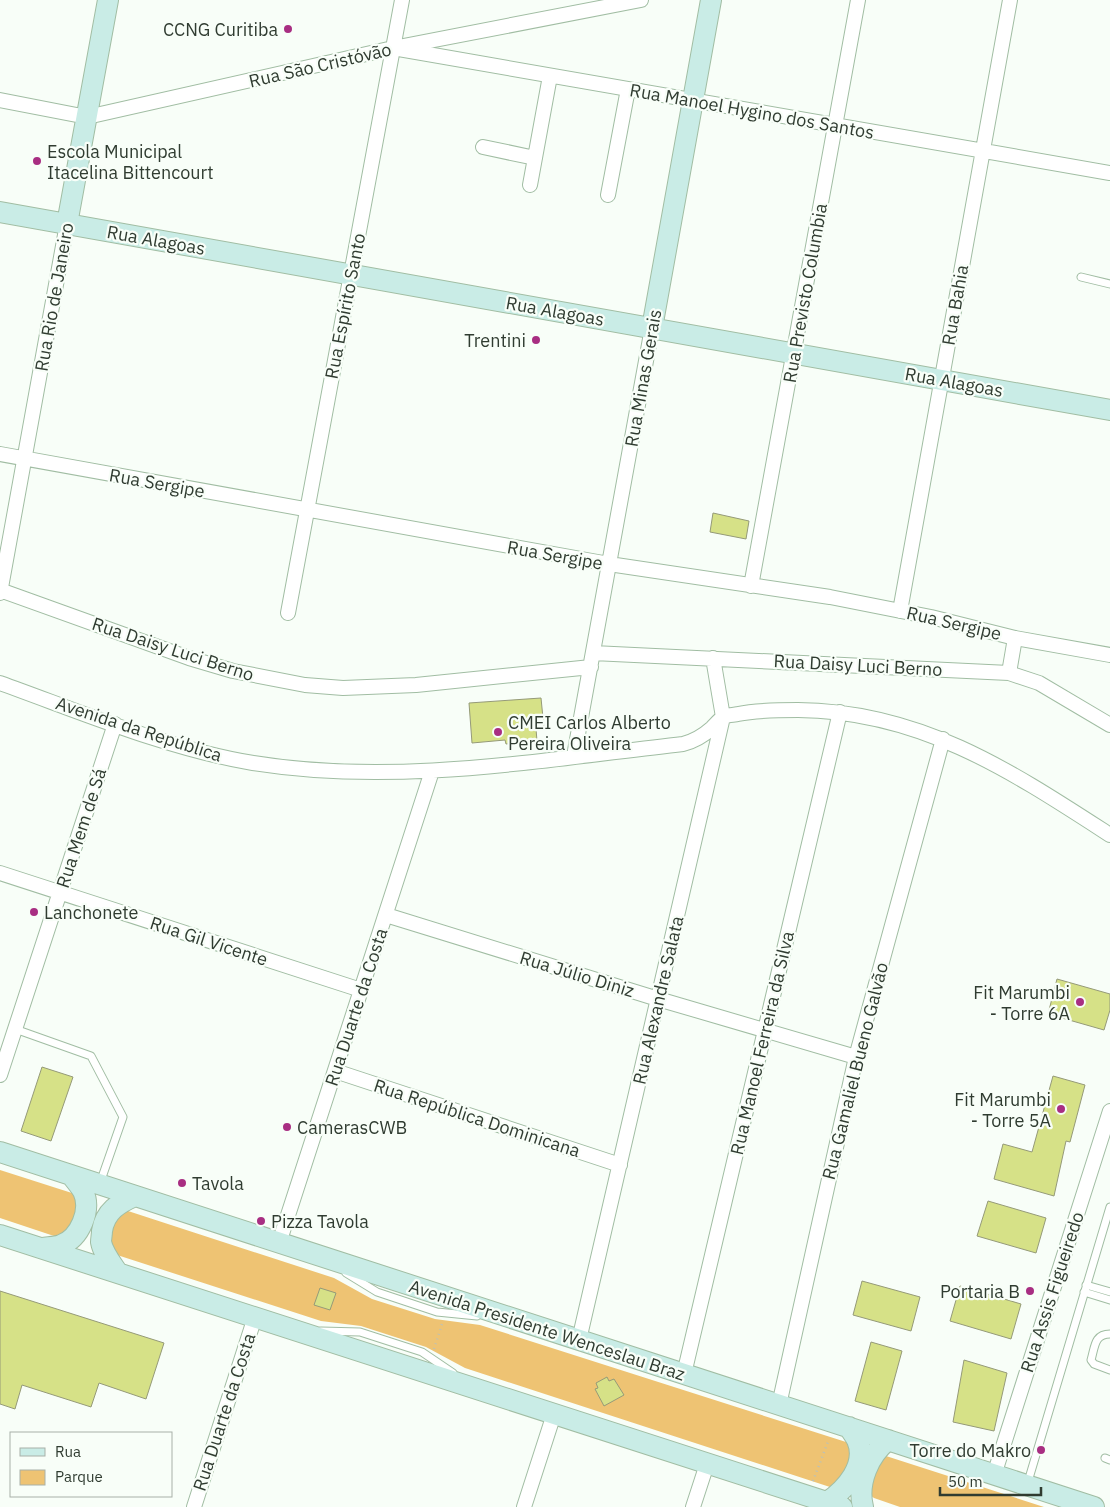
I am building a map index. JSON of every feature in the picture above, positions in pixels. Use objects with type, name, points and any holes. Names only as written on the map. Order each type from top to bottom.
[{"type":"main road","name":"Rua Rio de Janeiro","points":[[67,224],[108,0]]},
{"type":"main road","name":"Rua Minas Gerais","points":[[652,328],[711,0]]},
{"type":"main road","name":"Rua Alagoas","points":[[0,212],[1110,410]]},
{"type":"main road","name":"Avenida Presidente Wenceslau Braz","points":[[0,1152],[1094,1507]]},
{"type":"main road","points":[[42,1248],[62,1245],[75,1236],[83,1222],[86,1206],[83,1192],[71,1175]]},
{"type":"main road","points":[[118,1273],[106,1255],[101,1242],[103,1227],[108,1213],[119,1203],[135,1196]]},
{"type":"main road","points":[[0,1235],[834,1505],[841,1492],[850,1483],[860,1452],[857,1440],[842,1425]]},
{"type":"main road","points":[[863,1507],[862,1487],[865,1474],[878,1448],[888,1440]]},
{"type":"street","name":"Rua Espírito Santo","points":[[288,613],[402,0]]},
{"type":"street","name":"Rua São Cristóvão","points":[[0,100],[87,117],[393,48],[641,0]]},
{"type":"street","name":"Rua Previsto Columbia","points":[[751,586],[858,0]]},
{"type":"street","name":"Rua Bahia","points":[[900,610],[1010,0]]},
{"type":"street","name":"Rua Manoel Hygino dos Santos","points":[[393,48],[1110,173]]},
{"type":"street","points":[[530,185],[550,76]]},
{"type":"street","points":[[608,195],[628,89]]},
{"type":"street","points":[[483,147],[535,158]]},
{"type":"street","name":"Rua Rio de Janeiro","points":[[0,591],[67,224]]},
{"type":"street","name":"Rua Minas Gerais","points":[[574,756],[652,328]]},
{"type":"street","name":"Rua Sergipe","points":[[0,454],[609,564],[900,610],[1015,638],[1110,655]]},
{"type":"street","name":"Rua Daisy Luci Berno","points":[[0,591],[189,658],[242,673],[305,685],[344,688],[416,685],[592,660],[714,658],[1009,673],[1040,683],[1110,724]]},
{"type":"street","points":[[1009,673],[1015,638]]},
{"type":"street","name":"Rua Alexandre Salata","points":[[579,1340],[723,717],[714,658]]},
{"type":"street","name":"Avenida da República","points":[[0,683],[194,750],[231,759],[286,768],[354,772],[432,771],[683,744],[695,741],[723,717]]},
{"type":"street","points":[[723,717],[766,711],[814,710],[840,712],[890,721],[942,739],[996,765],[1110,835]]},
{"type":"street","name":"Rua Manoel Ferreira da Silva","points":[[684,1374],[840,712]]},
{"type":"street","name":"Rua Mem de Sá","points":[[0,1075],[115,724]]},
{"type":"street","name":"Rua Gamaliel Bueno Galvão","points":[[778,1405],[856,1057],[942,739]]},
{"type":"street","name":"Rua Duarte da Costa","points":[[279,1243],[432,771]]},
{"type":"street","name":"Rua Gil Vicente","points":[[0,873],[361,990]]},
{"type":"street","name":"Rua Júlio Diniz","points":[[386,915],[658,999],[856,1057]]},
{"type":"street","name":"Rua República Dominicana","points":[[335,1071],[620,1166]]},
{"type":"street","name":"Rua Assis Figueiredo","points":[[994,1474],[1110,1110]]},
{"type":"street","name":"Rua Duarte da Costa","points":[[194,1507],[255,1317]]},
{"type":"street","points":[[524,1507],[554,1414]]},
{"type":"street","points":[[693,1507],[707,1464]]},
{"type":"lane","points":[[1081,277],[1110,284]]},
{"type":"lane","points":[[15,1029],[91,1056],[122,1117],[99,1184]]},
{"type":"lane","points":[[1027,1485],[1110,1207]]},
{"type":"lane","points":[[319,1256],[377,1292],[437,1312],[517,1320]]},
{"type":"lane","points":[[1085,1289],[1110,1292]]},
{"type":"lane","points":[[1085,1289],[1110,1300]]},
{"type":"lane","points":[[294,1330],[360,1332],[422,1352],[474,1388]]},
{"type":"lane","points":[[1110,1334],[1101,1335],[1098,1338],[1092,1360],[1094,1364],[1110,1370]]},
{"type":"path","points":[[431,1357],[445,1312]]},
{"type":"path","points":[[807,1496],[842,1425]]},
{"type":"green space","points":[[0,1170],[75,1194],[81,1211],[60,1238],[0,1218]]},
{"type":"green space","points":[[128,1211],[334,1278],[372,1299],[435,1319],[480,1325],[846,1442],[852,1452],[843,1481],[833,1488],[465,1368],[426,1347],[361,1326],[321,1321],[114,1254],[109,1247],[112,1225],[117,1217]]},
{"type":"green space","points":[[886,1456],[1044,1507],[900,1507],[870,1495],[870,1488],[881,1458]]},
{"type":"building","points":[[713,513],[749,521],[746,539],[710,532]]},
{"type":"building","points":[[541,698],[544,728],[536,729],[537,741],[506,744],[505,740],[472,743],[469,703]]},
{"type":"building","name":"Fit Marumbi - Torre 6A","points":[[1057,979],[1110,994],[1110,1010],[1104,1030],[1048,1014]]},
{"type":"building","points":[[42,1067],[73,1077],[51,1141],[21,1131]]},
{"type":"building","points":[[1053,1076],[1085,1085],[1070,1142],[1066,1141],[1054,1196],[994,1179],[1003,1144],[1032,1152]]},
{"type":"building","points":[[988,1201],[1046,1218],[1036,1253],[977,1236]]},
{"type":"building","points":[[862,1281],[920,1297],[911,1331],[853,1315]]},
{"type":"building","points":[[960,1286],[1021,1304],[1011,1339],[950,1321]]},
{"type":"building","points":[[320,1288],[336,1293],[330,1310],[314,1305]]},
{"type":"building","points":[[0,1291],[164,1343],[146,1399],[99,1383],[91,1407],[22,1385],[15,1409],[0,1404]]},
{"type":"building","points":[[871,1342],[902,1351],[886,1410],[855,1401]]},
{"type":"building","points":[[964,1360],[1007,1373],[994,1431],[953,1422]]},
{"type":"building","points":[[607,1377],[609,1381],[614,1379],[624,1395],[604,1406],[595,1389],[598,1388],[596,1383]]},
{"type":"place","name":"CCNG Curitiba","points":[[288,29]]},
{"type":"place","name":"Escola Municipal Itacelina Bittencourt","points":[[37,161]]},
{"type":"place","name":"Trentini","points":[[536,340]]},
{"type":"place","name":"CMEI Carlos Alberto Pereira Oliveira","points":[[498,732]]},
{"type":"place","name":"Lanchonete","points":[[34,912]]},
{"type":"place","name":"Fit Marumbi - Torre 6A","points":[[1080,1002]]},
{"type":"place","name":"Fit Marumbi - Torre 5A","points":[[1061,1109]]},
{"type":"place","name":"CamerasCWB","points":[[287,1127]]},
{"type":"place","name":"Tavola","points":[[182,1183]]},
{"type":"place","name":"Pizza Tavola","points":[[261,1221]]},
{"type":"place","name":"Portaria B","points":[[1030,1291]]},
{"type":"place","name":"Torre do Makro","points":[[1041,1450]]}]
